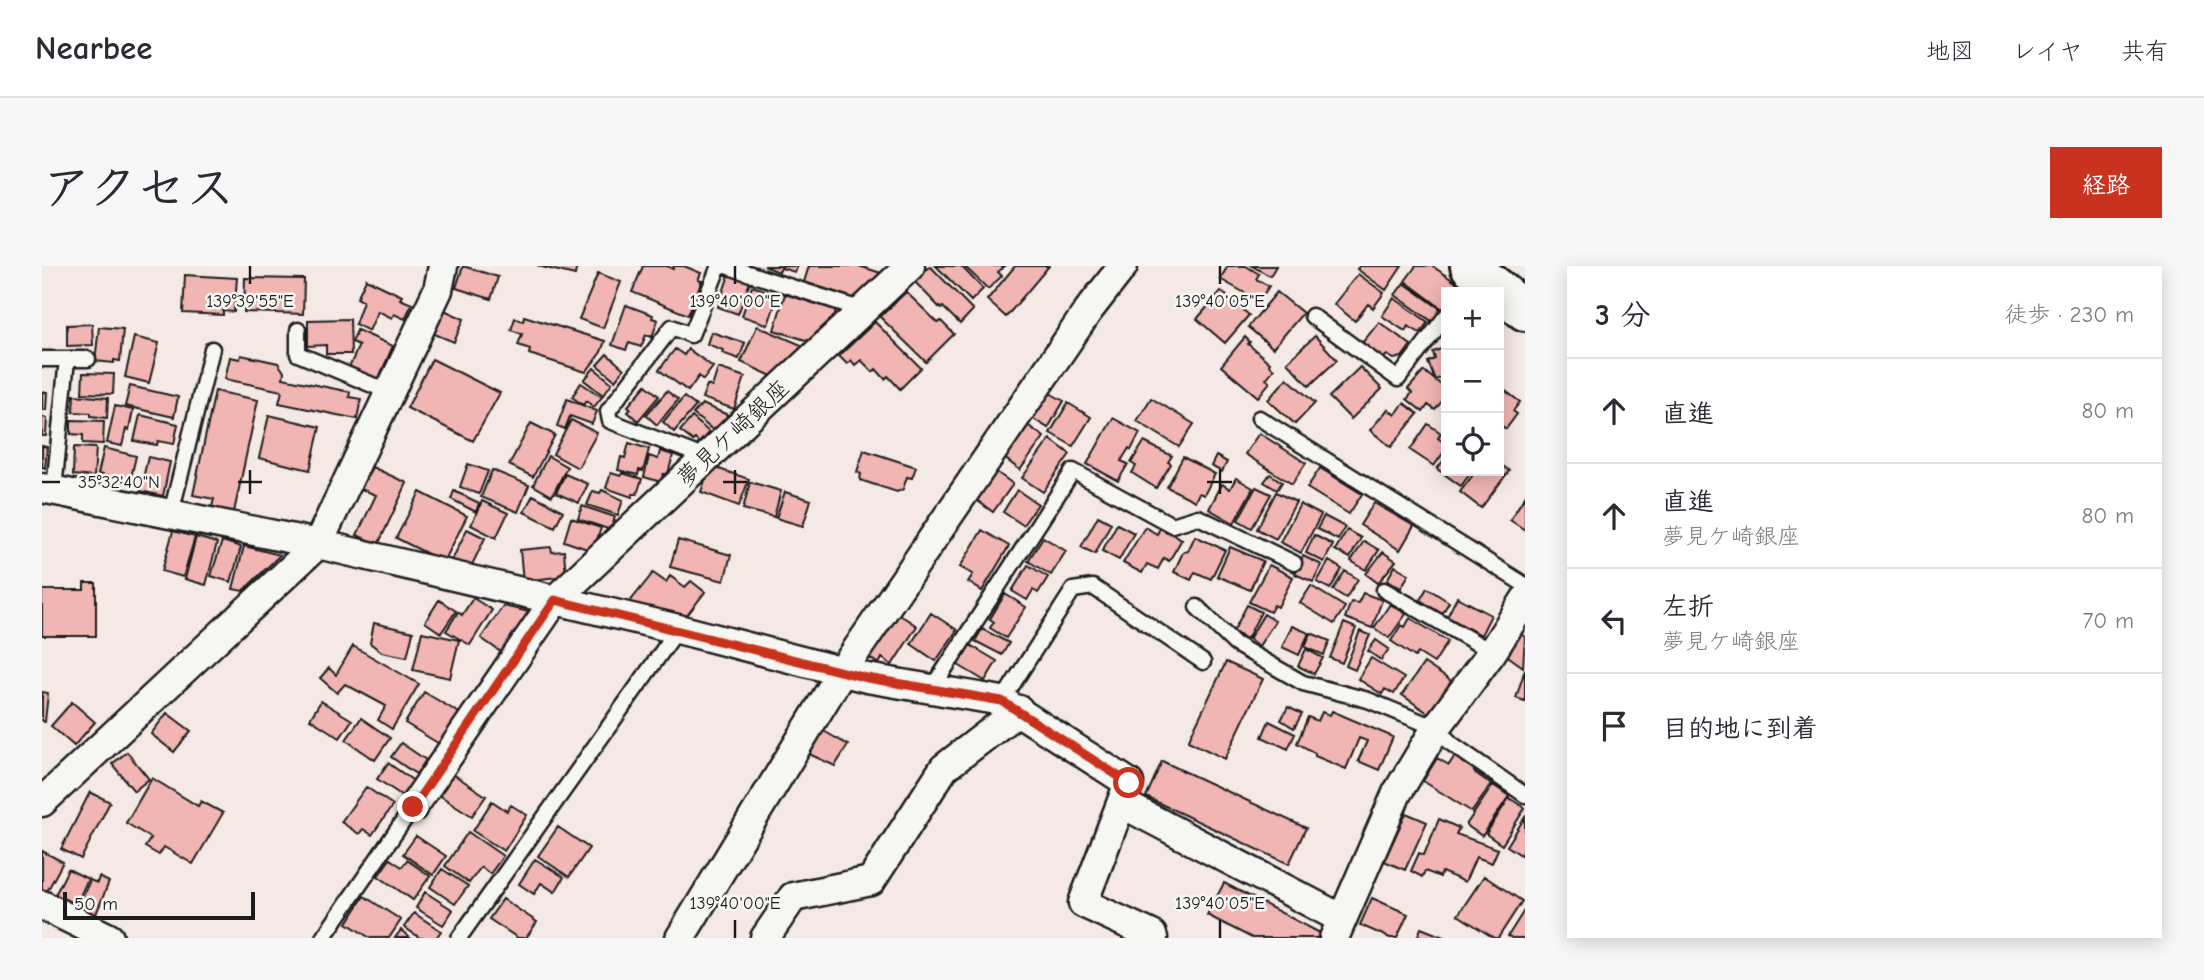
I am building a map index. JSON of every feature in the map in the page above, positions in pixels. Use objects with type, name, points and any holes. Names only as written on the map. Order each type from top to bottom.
[{"type":"street","points":[[42,802],[318,544],[438,290],[443,266]]},
{"type":"street","name":"夢見ケ崎銀座","points":[[413,807],[555,600],[910,266]]},
{"type":"street","points":[[680,938],[843,670],[1088,311],[1123,266]]},
{"type":"street","points":[[1474,274],[1525,311]]},
{"type":"street","points":[[48,488],[318,544],[678,629],[867,678],[933,687],[1011,705],[1129,783],[1083,903],[1152,935],[1153,938]]},
{"type":"street","points":[[1123,804],[1338,928],[1397,793],[1436,729],[1492,652],[1525,600]]},
{"type":"street","points":[[765,938],[793,897],[871,881],[944,768],[1011,705]]},
{"type":"street","points":[[42,905],[109,938]]},
{"type":"lane","points":[[706,458],[610,421],[608,411],[672,327],[691,335],[719,266]]},
{"type":"lane","points":[[726,266],[863,310]]},
{"type":"lane","points":[[1312,316],[1398,379],[1441,323]]},
{"type":"lane","points":[[298,330],[298,354],[389,392]]},
{"type":"lane","points":[[171,513],[212,349]]},
{"type":"lane","points":[[42,359],[88,359]]},
{"type":"lane","points":[[48,488],[67,359]]},
{"type":"lane","points":[[1259,418],[1525,585]]},
{"type":"lane","points":[[933,687],[1073,471],[1172,525],[1198,517],[1294,563]]},
{"type":"lane","points":[[1011,705],[1073,590],[1093,587],[1203,662]]},
{"type":"lane","points":[[1384,590],[1492,652]]},
{"type":"lane","points":[[1197,607],[1235,644],[1303,683],[1368,700],[1436,729],[1452,744],[1525,795]]},
{"type":"lane","points":[[459,938],[678,629]]},
{"type":"lane","points":[[323,938],[413,807]]},
{"type":"building","points":[[463,266],[498,277],[491,299],[456,288]]},
{"type":"building","points":[[538,266],[577,266],[575,275]]},
{"type":"building","points":[[643,266],[667,266],[673,269],[674,266],[684,266],[701,273],[698,280],[702,281],[688,315],[632,292]]},
{"type":"building","points":[[764,266],[797,266],[795,272],[781,268],[779,272]]},
{"type":"building","points":[[809,266],[859,266],[881,273],[854,298],[804,282]]},
{"type":"building","points":[[930,266],[973,310],[960,324],[914,281]]},
{"type":"building","points":[[936,266],[961,266],[983,289],[971,301]]},
{"type":"building","points":[[964,266],[1005,266],[998,272],[1002,276],[988,289]]},
{"type":"building","points":[[1015,266],[1049,266],[1006,317],[987,300]]},
{"type":"building","points":[[1228,266],[1246,266],[1259,274],[1256,279],[1269,286],[1259,301],[1220,279]]},
{"type":"building","points":[[1252,266],[1276,266],[1270,276]]},
{"type":"building","points":[[1360,266],[1402,266],[1386,290],[1357,269]]},
{"type":"building","points":[[1416,266],[1432,266],[1461,286],[1441,287],[1441,308],[1405,281]]},
{"type":"building","points":[[598,273],[621,282],[603,328],[579,319]]},
{"type":"building","points":[[1358,274],[1384,293],[1373,308],[1368,304],[1355,321],[1334,304]]},
{"type":"building","points":[[185,275],[237,278],[234,312],[223,311],[223,315],[183,313]]},
{"type":"building","points":[[729,275],[750,282],[738,314],[718,307]]},
{"type":"building","points":[[245,278],[304,279],[303,314],[244,312]]},
{"type":"building","points":[[366,279],[402,296],[400,299],[412,304],[405,319],[394,314],[392,318],[378,311],[369,331],[355,324],[363,301],[357,298]]},
{"type":"building","points":[[1404,283],[1441,311],[1433,322],[1395,295]]},
{"type":"building","points":[[752,286],[778,295],[768,325],[742,316]]},
{"type":"building","points":[[1221,291],[1249,315],[1225,343],[1197,319]]},
{"type":"building","points":[[906,292],[938,323],[941,321],[954,334],[926,362],[880,317]]},
{"type":"building","points":[[1277,292],[1303,313],[1273,348],[1248,327]]},
{"type":"building","points":[[785,294],[835,310],[836,319],[812,342],[774,330]]},
{"type":"building","points":[[1394,298],[1428,322],[1420,333],[1408,326],[1405,331],[1382,316]]},
{"type":"building","points":[[626,305],[653,315],[652,318],[658,320],[652,337],[646,335],[641,347],[629,343],[626,350],[612,345]]},
{"type":"building","points":[[442,309],[464,319],[454,342],[432,333]]},
{"type":"building","points":[[524,316],[605,341],[601,352],[586,372],[529,354],[530,349],[518,345],[522,334],[511,330],[515,318],[523,321]]},
{"type":"building","points":[[350,319],[351,354],[326,354],[326,345],[308,346],[308,320]]},
{"type":"building","points":[[875,322],[921,368],[900,389],[888,376],[885,379],[876,369],[873,372],[861,360],[855,365],[851,360],[847,364],[839,356]]},
{"type":"building","points":[[1379,322],[1411,345],[1402,357],[1394,359],[1387,355],[1384,358],[1362,343]]},
{"type":"building","points":[[92,324],[93,345],[67,346],[67,325]]},
{"type":"building","points":[[757,326],[806,347],[774,377],[741,362]]},
{"type":"building","points":[[99,327],[123,329],[120,361],[95,361]]},
{"type":"building","points":[[357,330],[393,346],[378,380],[349,368],[359,345],[352,342]]},
{"type":"building","points":[[711,332],[745,343],[739,359],[707,344]]},
{"type":"building","points":[[1315,336],[1337,360],[1309,386],[1287,362]]},
{"type":"building","points":[[134,337],[159,343],[149,383],[125,377]]},
{"type":"building","points":[[1245,337],[1250,342],[1248,344],[1274,369],[1266,379],[1270,382],[1258,397],[1221,366]]},
{"type":"building","points":[[675,349],[684,355],[688,349],[713,367],[703,380],[699,376],[688,391],[659,370]]},
{"type":"building","points":[[1441,349],[1441,378],[1435,380],[1428,362],[1435,359],[1433,352]]},
{"type":"building","points":[[607,354],[624,369],[615,380],[597,365]]},
{"type":"building","points":[[241,355],[278,363],[284,372],[283,378],[350,392],[349,397],[361,399],[357,419],[279,403],[282,391],[225,379],[230,357],[240,359]]},
{"type":"building","points":[[432,359],[500,393],[473,441],[407,408]]},
{"type":"building","points":[[1360,367],[1382,389],[1351,419],[1329,397]]},
{"type":"building","points":[[594,368],[612,383],[603,395],[584,380]]},
{"type":"building","points":[[718,368],[745,377],[734,409],[702,398],[707,385],[712,387]]},
{"type":"building","points":[[1424,371],[1441,385],[1441,402],[1435,410],[1428,405],[1423,412],[1407,399],[1412,393],[1408,389]]},
{"type":"building","points":[[83,373],[114,374],[113,394],[82,393]]},
{"type":"building","points":[[1287,378],[1315,403],[1295,424],[1268,400]]},
{"type":"building","points":[[581,383],[602,397],[594,407],[586,401],[583,405],[572,397]]},
{"type":"building","points":[[646,385],[659,396],[638,421],[628,412],[631,409],[628,406]]},
{"type":"building","points":[[130,386],[178,397],[174,417],[125,406]]},
{"type":"building","points":[[1504,390],[1520,402],[1513,411],[1517,414],[1506,429]]},
{"type":"building","points":[[215,391],[258,400],[234,512],[212,507],[214,499],[193,495]]},
{"type":"building","points":[[667,391],[678,400],[657,425],[646,415]]},
{"type":"building","points":[[42,392],[47,392],[46,410],[42,410]]},
{"type":"building","points":[[1048,392],[1064,401],[1048,428],[1032,418]]},
{"type":"building","points":[[74,395],[108,398],[107,418],[91,416],[91,413],[73,412]]},
{"type":"building","points":[[684,397],[696,406],[674,432],[663,422]]},
{"type":"building","points":[[1151,398],[1194,424],[1179,447],[1137,421]]},
{"type":"building","points":[[567,399],[597,411],[592,424],[570,416],[565,429],[557,426]]},
{"type":"building","points":[[1068,403],[1091,417],[1073,446],[1050,433]]},
{"type":"building","points":[[1404,403],[1418,414],[1391,447],[1370,430],[1388,409],[1395,415]]},
{"type":"building","points":[[702,404],[728,415],[714,431],[693,414]]},
{"type":"building","points":[[115,406],[133,410],[122,446],[107,443]]},
{"type":"building","points":[[140,415],[178,424],[174,444],[158,441],[157,445],[134,441]]},
{"type":"building","points":[[269,415],[320,427],[310,470],[259,458]]},
{"type":"building","points":[[42,417],[47,418],[46,436],[42,436]]},
{"type":"building","points":[[692,417],[709,432],[699,443],[680,431]]},
{"type":"building","points":[[1113,418],[1140,433],[1121,461],[1128,464],[1118,481],[1087,464]]},
{"type":"building","points":[[71,420],[104,421],[103,444],[83,443],[83,435],[71,434]]},
{"type":"building","points":[[571,420],[597,433],[578,468],[553,454]]},
{"type":"building","points":[[531,423],[555,435],[533,477],[509,465]]},
{"type":"building","points":[[1026,424],[1044,437],[1020,470],[1003,457]]},
{"type":"building","points":[[1428,424],[1441,433],[1438,438],[1441,440],[1441,456],[1434,466],[1410,450]]},
{"type":"building","points":[[1259,433],[1306,463],[1292,484],[1245,454]]},
{"type":"building","points":[[1050,439],[1070,454],[1043,492],[1022,478]]},
{"type":"building","points":[[1144,442],[1172,456],[1168,462],[1171,464],[1156,488],[1132,473],[1136,466],[1131,463]]},
{"type":"building","points":[[629,443],[649,449],[643,471],[639,470],[638,475],[618,470],[621,457],[625,458]]},
{"type":"building","points":[[42,446],[47,447],[45,468],[42,467]]},
{"type":"building","points":[[74,447],[96,448],[94,477],[73,475]]},
{"type":"building","points":[[104,448],[136,456],[130,482],[98,474]]},
{"type":"building","points":[[864,450],[916,467],[912,478],[907,477],[903,489],[897,492],[860,480],[861,474],[857,472]]},
{"type":"building","points":[[660,451],[673,455],[668,474],[663,474],[661,482],[644,477],[649,456],[658,459]]},
{"type":"building","points":[[548,456],[567,467],[552,496],[533,485]]},
{"type":"building","points":[[1216,456],[1227,462],[1222,472],[1211,466]]},
{"type":"building","points":[[148,457],[170,462],[163,496],[140,491]]},
{"type":"building","points":[[1183,457],[1215,474],[1204,495],[1199,493],[1195,501],[1167,487]]},
{"type":"building","points":[[468,464],[488,471],[479,494],[460,487]]},
{"type":"building","points":[[710,466],[749,479],[739,506],[701,492]]},
{"type":"building","points":[[372,467],[407,483],[378,545],[357,535],[376,495],[361,489]]},
{"type":"building","points":[[1504,467],[1509,471],[1481,508],[1460,492],[1472,476],[1504,476]]},
{"type":"building","points":[[1320,468],[1362,494],[1349,514],[1307,488]]},
{"type":"building","points":[[492,470],[529,485],[518,512],[481,497]]},
{"type":"building","points":[[995,471],[1013,484],[993,512],[975,499]]},
{"type":"building","points":[[611,473],[642,479],[637,494],[632,497],[606,488]]},
{"type":"building","points":[[565,474],[588,484],[579,503],[556,493]]},
{"type":"building","points":[[1270,474],[1282,482],[1277,490],[1264,482]]},
{"type":"building","points":[[1447,476],[1468,476],[1461,486]]},
{"type":"building","points":[[1236,478],[1253,488],[1234,523],[1209,509],[1222,484],[1230,489]]},
{"type":"building","points":[[750,482],[781,491],[774,517],[743,509]]},
{"type":"building","points":[[1256,487],[1271,494],[1252,528],[1238,520]]},
{"type":"building","points":[[602,490],[623,500],[618,515],[587,505],[593,491],[600,493]]},
{"type":"building","points":[[1017,490],[1038,504],[1023,525],[1003,512]]},
{"type":"building","points":[[454,491],[479,503],[476,512],[451,499]]},
{"type":"building","points":[[420,492],[467,516],[444,562],[396,538]]},
{"type":"building","points":[[785,492],[811,500],[803,526],[776,518]]},
{"type":"building","points":[[1276,492],[1296,502],[1276,539],[1257,529]]},
{"type":"building","points":[[533,495],[563,511],[555,527],[524,512]]},
{"type":"building","points":[[1525,496],[1525,530],[1510,520]]},
{"type":"building","points":[[482,501],[508,513],[496,538],[471,525]]},
{"type":"building","points":[[1374,503],[1414,526],[1400,550],[1360,525]]},
{"type":"building","points":[[1300,504],[1321,515],[1301,553],[1280,542]]},
{"type":"building","points":[[582,506],[615,517],[611,530],[578,519]]},
{"type":"building","points":[[1098,516],[1111,523],[1095,554],[1081,547]]},
{"type":"building","points":[[1324,516],[1345,527],[1338,540],[1317,529]]},
{"type":"building","points":[[571,518],[601,528],[593,551],[564,541]]},
{"type":"building","points":[[1117,524],[1134,533],[1119,560],[1102,551]]},
{"type":"building","points":[[1145,527],[1157,534],[1160,528],[1182,539],[1169,561],[1164,558],[1158,569],[1147,564],[1142,573],[1123,563]]},
{"type":"building","points":[[467,529],[485,538],[470,569],[452,560]]},
{"type":"building","points":[[982,530],[1009,546],[982,591],[968,582],[973,574],[960,567]]},
{"type":"building","points":[[1347,530],[1361,538],[1350,558],[1335,550]]},
{"type":"building","points":[[173,531],[195,537],[183,577],[162,571]]},
{"type":"building","points":[[1314,535],[1333,545],[1324,562],[1306,553]]},
{"type":"building","points":[[1195,536],[1225,550],[1211,579],[1195,572],[1191,580],[1174,572],[1183,552],[1188,551]]},
{"type":"building","points":[[196,537],[217,543],[206,585],[185,579]]},
{"type":"building","points":[[1043,537],[1066,551],[1051,575],[1028,561]]},
{"type":"building","points":[[678,540],[731,555],[724,581],[670,567]]},
{"type":"building","points":[[222,541],[241,547],[231,582],[211,576]]},
{"type":"building","points":[[1364,541],[1379,550],[1366,570],[1351,561]]},
{"type":"building","points":[[244,546],[280,555],[243,591],[233,589]]},
{"type":"building","points":[[551,547],[552,552],[564,551],[566,576],[523,581],[520,550]]},
{"type":"building","points":[[1230,547],[1263,561],[1250,590],[1217,576]]},
{"type":"building","points":[[1383,552],[1396,561],[1378,583],[1366,574]]},
{"type":"building","points":[[1303,556],[1322,565],[1313,582],[1295,574]]},
{"type":"building","points":[[1329,561],[1342,569],[1330,589],[1317,582]]},
{"type":"building","points":[[1028,565],[1048,577],[1038,593],[1033,590],[1027,600],[1012,591]]},
{"type":"building","points":[[1269,565],[1293,577],[1278,607],[1274,605],[1270,612],[1249,602]]},
{"type":"building","points":[[1395,566],[1409,574],[1401,588],[1387,580]]},
{"type":"building","points":[[1345,571],[1358,579],[1346,598],[1333,590]]},
{"type":"building","points":[[653,573],[666,582],[670,576],[685,587],[691,581],[705,592],[685,618],[629,603]]},
{"type":"building","points":[[84,583],[96,583],[96,636],[42,636],[42,590],[84,590]]},
{"type":"building","points":[[1311,586],[1345,607],[1334,624],[1300,603]]},
{"type":"building","points":[[1427,588],[1449,602],[1442,614],[1420,600]]},
{"type":"building","points":[[1363,593],[1382,600],[1372,628],[1345,618],[1351,602],[1358,603]]},
{"type":"building","points":[[1005,594],[1026,607],[1006,638],[990,628],[994,622],[990,619]]},
{"type":"building","points":[[1457,597],[1491,615],[1481,635],[1447,617]]},
{"type":"building","points":[[473,598],[492,610],[470,645],[446,631],[458,612],[462,615]]},
{"type":"building","points":[[439,600],[456,611],[441,633],[425,622]]},
{"type":"building","points":[[1390,604],[1406,614],[1389,638],[1374,628]]},
{"type":"building","points":[[1247,605],[1261,612],[1247,639],[1233,632]]},
{"type":"building","points":[[503,606],[534,613],[505,655],[481,638]]},
{"type":"building","points":[[897,613],[917,626],[892,665],[882,658],[879,664],[868,657]]},
{"type":"building","points":[[931,613],[957,630],[936,661],[911,644]]},
{"type":"building","points":[[1264,614],[1275,621],[1259,646],[1249,639]]},
{"type":"building","points":[[1410,618],[1448,641],[1434,663],[1418,653],[1415,657],[1391,641],[1401,625],[1405,627]]},
{"type":"building","points":[[374,623],[413,632],[407,657],[382,652],[370,643]]},
{"type":"building","points":[[1344,623],[1356,628],[1342,663],[1330,658]]},
{"type":"building","points":[[1292,626],[1309,633],[1299,655],[1282,647]]},
{"type":"building","points":[[982,629],[1009,643],[1002,655],[975,641]]},
{"type":"building","points":[[1360,631],[1370,635],[1355,670],[1346,666]]},
{"type":"building","points":[[422,632],[459,640],[450,678],[413,670]]},
{"type":"building","points":[[1311,633],[1330,641],[1324,655],[1305,647]]},
{"type":"building","points":[[1519,633],[1525,637],[1523,667],[1505,654]]},
{"type":"building","points":[[1376,640],[1389,649],[1381,660],[1368,651]]},
{"type":"building","points":[[970,645],[997,661],[985,681],[958,665]]},
{"type":"building","points":[[353,646],[419,684],[392,729],[378,720],[386,706],[345,684],[337,693],[320,678],[329,668],[336,675]]},
{"type":"building","points":[[1306,649],[1323,658],[1314,674],[1298,666]]},
{"type":"building","points":[[1371,658],[1404,678],[1394,694],[1385,689],[1382,694],[1358,679]]},
{"type":"building","points":[[1226,662],[1263,679],[1225,759],[1188,741]]},
{"type":"building","points":[[1424,663],[1454,683],[1431,715],[1402,695]]},
{"type":"building","points":[[1525,669],[1525,701],[1516,698]]},
{"type":"building","points":[[42,692],[48,693],[45,722],[42,721]]},
{"type":"building","points":[[424,692],[461,714],[441,745],[405,723]]},
{"type":"building","points":[[321,701],[352,720],[340,738],[310,719]]},
{"type":"building","points":[[72,702],[95,722],[74,746],[51,726]]},
{"type":"building","points":[[1288,707],[1302,714],[1294,728],[1281,720]]},
{"type":"building","points":[[1332,711],[1393,737],[1379,770],[1358,761],[1367,741],[1359,738],[1346,769],[1315,756],[1315,753],[1297,743],[1308,717],[1318,721],[1322,712],[1330,715]]},
{"type":"building","points":[[167,713],[191,731],[174,752],[151,734]]},
{"type":"building","points":[[361,718],[390,738],[375,760],[346,740]]},
{"type":"building","points":[[1269,721],[1295,734],[1288,749],[1262,737]]},
{"type":"building","points":[[822,730],[848,745],[835,766],[809,754]]},
{"type":"building","points":[[401,743],[426,760],[416,774],[391,757]]},
{"type":"building","points":[[127,752],[149,779],[134,791],[112,764]]},
{"type":"building","points":[[1454,757],[1491,784],[1472,812],[1423,781],[1437,758],[1449,765]]},
{"type":"building","points":[[1162,761],[1306,828],[1289,864],[1146,797]]},
{"type":"building","points":[[388,763],[418,784],[407,799],[377,779]]},
{"type":"building","points":[[453,774],[486,796],[472,816],[439,795]]},
{"type":"building","points":[[152,778],[198,806],[201,801],[223,813],[193,864],[164,847],[159,855],[145,847],[151,838],[126,823]]},
{"type":"building","points":[[1493,785],[1509,796],[1482,836],[1466,825]]},
{"type":"building","points":[[366,787],[393,805],[372,835],[363,829],[359,834],[341,822]]},
{"type":"building","points":[[90,792],[110,802],[81,859],[61,849]]},
{"type":"building","points":[[1509,798],[1525,808],[1502,845],[1486,834]]},
{"type":"building","points":[[492,801],[507,811],[511,805],[527,815],[504,851],[473,831]]},
{"type":"building","points":[[1406,813],[1427,822],[1405,870],[1384,861]]},
{"type":"building","points":[[1525,817],[1525,848],[1521,855],[1507,846]]},
{"type":"building","points":[[1439,819],[1459,828],[1456,834],[1498,849],[1492,863],[1476,857],[1465,882],[1442,872],[1440,877],[1425,871],[1422,877],[1411,871],[1419,853],[1424,855]]},
{"type":"building","points":[[558,827],[589,848],[569,877],[538,856]]},
{"type":"building","points":[[468,832],[503,856],[490,874],[481,867],[469,883],[445,866]]},
{"type":"building","points":[[416,836],[446,856],[433,875],[403,854]]},
{"type":"building","points":[[42,851],[63,862],[44,897],[42,896]]},
{"type":"building","points":[[390,859],[402,867],[407,860],[430,876],[413,900],[378,876]]},
{"type":"building","points":[[535,859],[564,877],[555,892],[541,883],[534,894],[519,884]]},
{"type":"building","points":[[68,869],[88,879],[74,909],[53,899]]},
{"type":"building","points":[[442,869],[468,886],[455,904],[430,887]]},
{"type":"building","points":[[1484,876],[1522,901],[1498,938],[1458,915]]},
{"type":"building","points":[[99,877],[109,882],[94,919],[76,911],[90,880],[97,883]]},
{"type":"building","points":[[1224,883],[1320,933],[1317,938],[1252,938],[1207,915]]},
{"type":"building","points":[[425,892],[453,910],[443,925],[416,908]]},
{"type":"building","points":[[364,896],[401,920],[389,938],[370,938],[347,923]]},
{"type":"building","points":[[1372,898],[1408,914],[1397,938],[1390,938],[1360,925]]},
{"type":"building","points":[[503,899],[537,922],[526,938],[518,938],[489,919]]},
{"type":"building","points":[[1525,909],[1525,938],[1508,936]]},
{"type":"building","points":[[414,913],[441,931],[436,938],[420,938],[404,927]]},
{"type":"building","points":[[1421,928],[1446,938],[1417,938]]},
{"type":"building","points":[[401,930],[410,938],[395,938]]},
{"type":"route","points":[[413,807],[555,600],[867,678],[933,687],[1002,701],[1129,783]]}]
